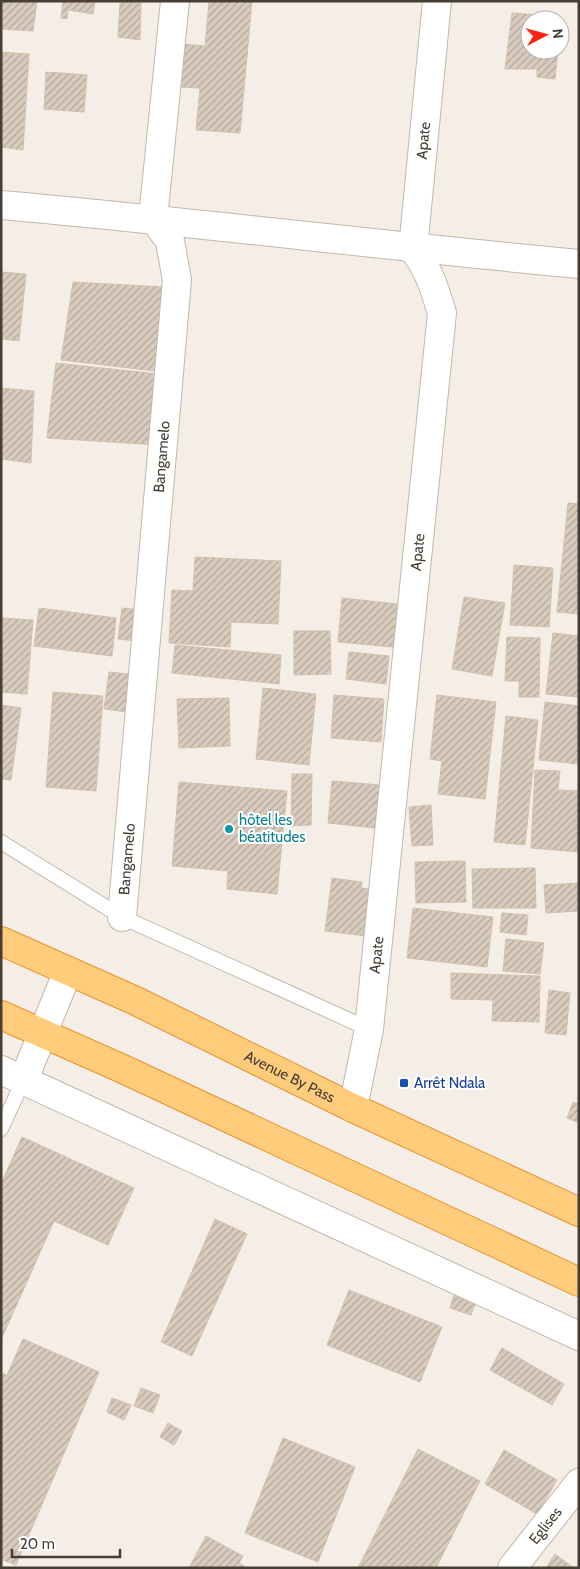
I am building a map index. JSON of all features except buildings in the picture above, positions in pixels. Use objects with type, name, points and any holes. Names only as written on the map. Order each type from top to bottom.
[{"type":"highway","name":"Avenue By Pass","points":[[1,941],[136,1001],[353,1108],[579,1212]]},
{"type":"highway","points":[[1,1015],[44,1032],[579,1282]]},
{"type":"street","points":[[153,218],[175,1]]},
{"type":"street","name":"Apate","points":[[353,1108],[369,1030],[442,313],[432,280],[424,263],[414,249],[437,1]]},
{"type":"street","points":[[1,205],[153,218],[414,249],[579,264]]},
{"type":"street","name":"Bangamelo","points":[[122,917],[178,280],[170,241],[153,218]]},
{"type":"street","points":[[68,971],[44,1032],[13,1074],[579,1336]]},
{"type":"street","name":"Eglises","points":[[512,1568],[579,1483]]},
{"type":"lane","points":[[1,842],[122,917],[369,1030]]},
{"type":"lane","points":[[1,1128],[13,1074]]},
{"type":"place","name":"hôtel les béatitudes","points":[[229,829]]},
{"type":"place","name":"Arrêt Ndala","points":[[404,1083]]}]
